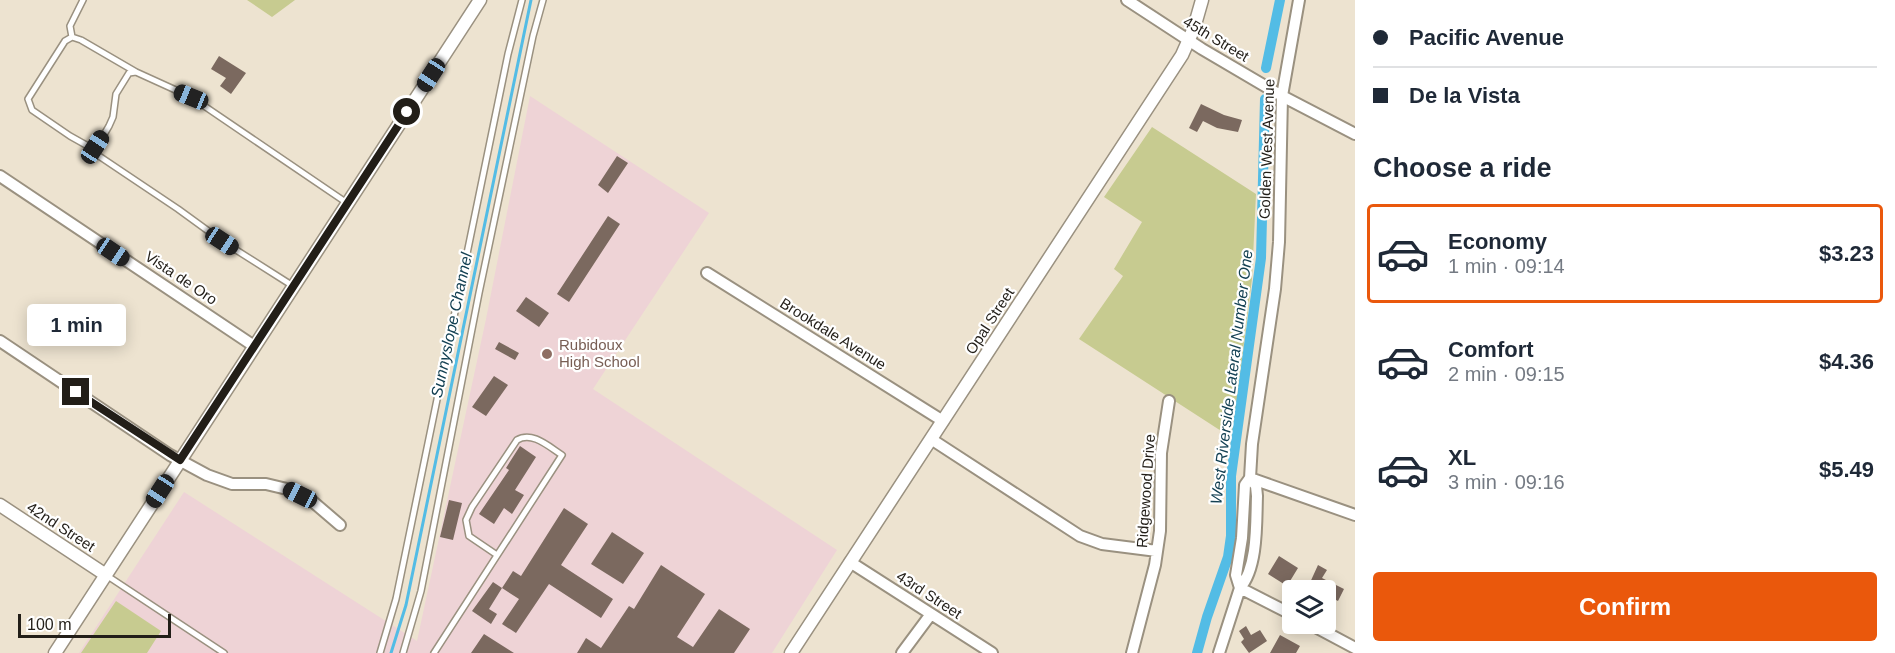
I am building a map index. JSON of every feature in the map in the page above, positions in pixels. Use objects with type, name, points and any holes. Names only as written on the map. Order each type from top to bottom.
[{"type":"street","points":[[55,653],[480,0]]},
{"type":"street","name":"45th Street","points":[[1127,0],[1282,96],[1355,134]]},
{"type":"street","name":"Opal Street","points":[[791,653],[1182,56],[1202,0]]},
{"type":"street","name":"Golden West Avenue","points":[[1219,653],[1240,588],[1247,579],[1256,520],[1256,486],[1250,478],[1252,444],[1278,263],[1282,96],[1299,0]]},
{"type":"street","name":"Vista de Oro","points":[[0,176],[254,346]]},
{"type":"street","name":"Brookdale Avenue","points":[[707,273],[943,421]]},
{"type":"street","points":[[0,341],[180,460],[207,475],[231,484],[266,484],[287,489],[312,501],[340,525]]},
{"type":"street","name":"Ridgewood Drive","points":[[1132,653],[1150,589],[1160,531],[1161,453],[1169,401]]},
{"type":"street","points":[[931,438],[1080,536],[1102,544],[1157,551]]},
{"type":"street","points":[[1250,478],[1355,515]]},
{"type":"street","name":"42nd Street","points":[[0,505],[106,575]]},
{"type":"street","name":"43rd Street","points":[[850,562],[992,653]]},
{"type":"street","points":[[1240,588],[1282,609]]},
{"type":"street","points":[[902,653],[931,614]]},
{"type":"street","points":[[1329,634],[1355,648]]},
{"type":"lane","points":[[72,37],[69,29],[83,0]]},
{"type":"lane","points":[[380,653],[399,589],[508,54],[522,0]]},
{"type":"lane","points":[[403,653],[421,591],[479,293],[533,36],[543,0]]},
{"type":"lane","points":[[293,286],[222,241],[30,106],[28,99],[65,41],[72,37],[81,40],[136,72],[191,97],[347,203]]},
{"type":"lane","points":[[95,150],[113,117],[116,94],[129,73],[136,72]]},
{"type":"lane","points":[[434,653],[562,455],[531,436],[524,436],[517,440],[472,507],[466,520],[469,536],[497,555]]},
{"type":"lane","points":[[106,575],[224,653]]},
{"type":"shaded area","name":"Rubidoux High School","points":[[530,96],[709,213],[593,389],[837,550],[772,653],[79,653],[184,492],[417,641],[486,319]]},
{"type":"green space","points":[[247,0],[295,0],[272,17]]},
{"type":"green space","points":[[1152,127],[1256,194],[1252,279],[1232,438],[1079,339],[1123,276],[1114,269],[1142,222],[1104,197]]},
{"type":"green space","points":[[116,601],[161,631],[147,653],[81,653]]},
{"type":"building","points":[[219,56],[246,73],[231,94],[220,86],[226,78],[211,69]]},
{"type":"building","points":[[1201,104],[1224,115],[1242,120],[1238,132],[1217,128],[1203,121],[1197,132],[1189,128]]},
{"type":"building","points":[[617,156],[628,163],[608,193],[598,185]]},
{"type":"building","points":[[608,216],[620,224],[569,302],[557,294]]},
{"type":"building","points":[[526,297],[549,313],[539,327],[516,311]]},
{"type":"building","points":[[499,342],[519,353],[515,360],[495,349]]},
{"type":"building","points":[[494,376],[508,385],[486,416],[472,407]]},
{"type":"building","points":[[520,446],[536,457],[515,490],[524,495],[512,514],[504,508],[494,524],[479,514],[509,470],[506,468]]},
{"type":"building","points":[[449,500],[462,503],[453,540],[440,537]]},
{"type":"building","points":[[564,508],[588,524],[561,565],[613,599],[601,618],[549,584],[516,633],[502,624],[519,599],[502,588],[513,571],[521,576]]},
{"type":"building","points":[[612,532],[644,553],[623,584],[591,564]]},
{"type":"building","points":[[1279,556],[1298,568],[1291,580],[1282,580],[1282,583],[1268,574]]},
{"type":"building","points":[[661,565],[705,594],[677,637],[693,647],[719,609],[750,629],[734,653],[577,653],[586,638],[601,648],[629,606],[634,609]]},
{"type":"building","points":[[1318,565],[1327,570],[1322,578],[1326,580],[1311,580]]},
{"type":"building","points":[[493,582],[502,588],[489,609],[497,614],[491,624],[472,611]]},
{"type":"building","points":[[1336,585],[1344,589],[1338,601],[1336,600]]},
{"type":"building","points":[[1246,626],[1251,635],[1260,630],[1267,641],[1249,653],[1241,642],[1244,639],[1239,631]]},
{"type":"building","points":[[484,634],[514,653],[471,653]]},
{"type":"building","points":[[1280,635],[1300,646],[1296,653],[1270,653]]},
{"type":"waterway","name":"Sunnyslope Channel","points":[[391,653],[406,605],[531,0]]},
{"type":"waterway","name":"West Riverside Lateral Number One","points":[[1266,68],[1280,0]]},
{"type":"waterway","name":"West Riverside Lateral Number One","points":[[1197,653],[1228,557],[1231,536],[1231,476],[1261,258],[1265,99]]},
{"type":"place","name":"Rubidoux High School","points":[[547,354]]},
{"type":"route","points":[[76,392],[180,460],[407,112]]}]
